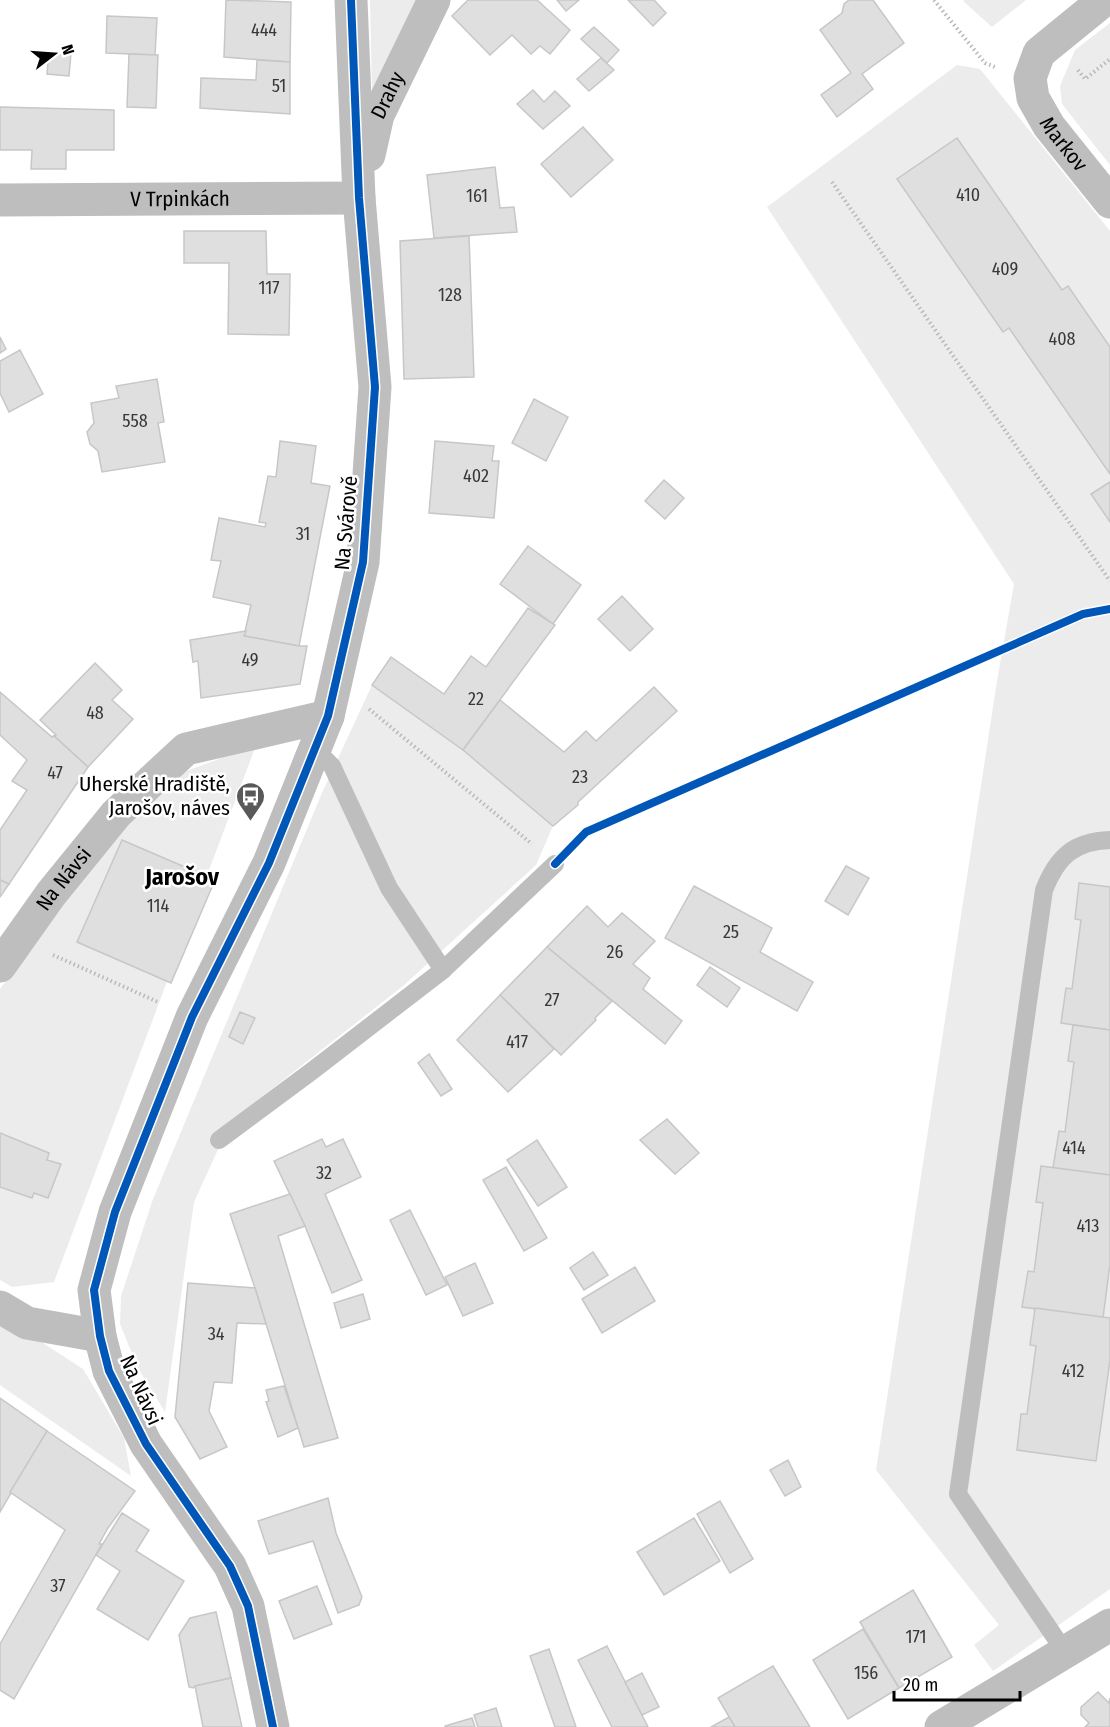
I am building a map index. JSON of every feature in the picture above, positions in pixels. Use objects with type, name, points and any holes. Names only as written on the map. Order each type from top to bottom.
[{"type":"street","name":"Na Svárově","points":[[192,1017],[269,863],[328,716],[363,562],[375,387],[359,198],[351,0]]},
{"type":"street","name":"Drahy","points":[[359,198],[378,114],[434,0]]},
{"type":"street","points":[[1030,78],[1039,53],[1104,0]]},
{"type":"street","name":"Markov","points":[[1030,78],[1033,98],[1049,126],[1110,202]]},
{"type":"street","name":"V Trpinkách","points":[[0,200],[359,198]]},
{"type":"street","name":"Na Návsi","points":[[0,966],[51,894],[116,814],[186,749],[328,716]]},
{"type":"street","name":"Na Návsi","points":[[192,1017],[115,1212],[94,1290],[100,1336],[109,1371],[146,1444],[230,1566],[248,1606],[273,1727]]},
{"type":"street","name":"Na Návsi","points":[[0,1306],[27,1323],[100,1336]]},
{"type":"street","points":[[941,1727],[1110,1625]]},
{"type":"lane","points":[[315,749],[332,766],[389,888],[443,970]]},
{"type":"lane","points":[[1065,1652],[958,1494],[1044,890],[1051,872],[1060,859],[1087,842],[1110,840]]},
{"type":"lane","points":[[219,1140],[443,970],[555,864]]},
{"type":"path","points":[[934,0],[985,63],[1030,78]]},
{"type":"path","points":[[832,182],[1110,581]]},
{"type":"path","points":[[360,702],[555,864]]},
{"type":"path","points":[[19,939],[192,1017]]},
{"type":"shaded area","points":[[370,0],[423,0],[372,95]]},
{"type":"shaded area","points":[[1026,0],[992,27],[963,1]]},
{"type":"shaded area","points":[[1110,23],[1110,165],[1062,104],[1060,86],[1075,50]]},
{"type":"shaded area","points":[[957,65],[980,69],[1110,231],[1110,1589],[993,1671],[974,1645],[999,1625],[876,1470],[997,681],[1014,584],[767,207]]},
{"type":"shaded area","points":[[372,685],[463,750],[553,826],[536,865],[403,986],[231,1121],[194,1202],[165,1412],[138,1368],[120,1324],[121,1296],[153,1199],[322,793]]},
{"type":"shaded area","points":[[261,732],[54,1282],[12,1287],[0,1280],[0,989],[146,786],[219,759]]},
{"type":"shaded area","points":[[0,1315],[83,1369],[124,1438],[131,1476],[0,1385]]},
{"type":"building","points":[[226,0],[291,2],[290,62],[224,57]]},
{"type":"building","points":[[468,0],[537,0],[570,30],[550,54],[540,46],[531,54],[512,35],[490,55],[452,16]]},
{"type":"building","points":[[557,0],[579,0],[566,11]]},
{"type":"building","points":[[628,0],[654,0],[666,13],[653,26]]},
{"type":"building","points":[[849,0],[873,0],[904,43],[862,74],[873,89],[837,117],[821,95],[851,73],[820,30],[842,13],[844,4]]},
{"type":"building","points":[[107,16],[157,18],[155,55],[106,53]]},
{"type":"building","points":[[594,27],[619,50],[607,63],[581,39]]},
{"type":"building","points":[[49,51],[71,53],[69,76],[47,74]]},
{"type":"building","points":[[129,54],[158,55],[156,108],[127,107]]},
{"type":"building","points":[[601,58],[614,70],[589,91],[577,79]]},
{"type":"building","points":[[257,60],[290,62],[290,114],[200,108],[201,78],[256,80]]},
{"type":"building","points":[[533,90],[544,102],[555,91],[570,106],[543,129],[517,104]]},
{"type":"building","points":[[0,107],[114,110],[114,150],[66,150],[66,169],[31,169],[32,150],[0,150]]},
{"type":"building","points":[[583,127],[613,160],[571,197],[541,164]]},
{"type":"building","points":[[957,138],[1062,290],[1068,286],[1110,347],[1110,474],[1009,328],[1003,332],[897,179]]},
{"type":"building","points":[[495,167],[500,208],[514,207],[517,232],[434,238],[427,175]]},
{"type":"building","points":[[184,231],[266,231],[267,274],[290,274],[289,335],[228,334],[229,263],[184,263]]},
{"type":"building","points":[[469,236],[474,377],[404,379],[400,241]]},
{"type":"building","points":[[0,337],[6,349],[0,353]]},
{"type":"building","points":[[20,350],[43,394],[9,412],[0,393],[0,361]]},
{"type":"building","points":[[157,379],[164,422],[158,423],[165,462],[102,472],[98,451],[90,444],[87,432],[94,423],[91,403],[119,398],[116,386]]},
{"type":"building","points":[[534,399],[568,417],[546,461],[512,443]]},
{"type":"building","points":[[280,441],[316,446],[311,483],[330,486],[299,646],[244,636],[251,605],[213,597],[221,561],[211,560],[219,518],[265,527],[266,523],[259,522],[268,476],[276,477]]},
{"type":"building","points":[[435,441],[494,446],[492,461],[499,461],[494,518],[429,513]]},
{"type":"building","points":[[664,480],[684,498],[665,519],[645,501]]},
{"type":"building","points":[[1110,482],[1110,522],[1091,494]]},
{"type":"building","points":[[528,546],[581,585],[553,624],[500,584]]},
{"type":"building","points":[[622,596],[653,629],[630,651],[598,619]]},
{"type":"building","points":[[528,608],[555,625],[463,750],[372,685],[391,657],[444,694],[471,656],[486,667]]},
{"type":"building","points":[[246,631],[244,636],[307,646],[300,684],[201,698],[198,661],[193,662],[190,640]]},
{"type":"building","points":[[95,663],[122,690],[112,700],[133,719],[88,767],[40,720]]},
{"type":"building","points":[[654,687],[677,711],[553,826],[463,750],[500,700],[564,752],[586,731],[596,741]]},
{"type":"building","points":[[0,692],[88,767],[9,884],[0,880],[0,830],[27,790],[12,781],[27,760],[0,735]]},
{"type":"building","points":[[122,840],[215,880],[171,983],[77,942]]},
{"type":"building","points":[[846,866],[869,878],[848,915],[825,901]]},
{"type":"building","points":[[0,880],[9,884],[0,897]]},
{"type":"building","points":[[1079,883],[1110,887],[1110,1030],[1061,1023],[1066,988],[1072,989],[1081,920],[1075,919]]},
{"type":"building","points":[[694,886],[772,928],[760,952],[813,982],[797,1011],[665,938]]},
{"type":"building","points":[[587,906],[608,927],[622,913],[655,941],[633,964],[650,978],[643,989],[682,1021],[665,1044],[547,947]]},
{"type":"building","points":[[547,947],[612,1001],[561,1055],[500,995]]},
{"type":"building","points":[[710,967],[740,988],[727,1007],[697,985]]},
{"type":"building","points":[[500,995],[554,1049],[508,1092],[457,1040]]},
{"type":"building","points":[[240,1012],[255,1018],[243,1044],[229,1037]]},
{"type":"building","points":[[1073,1025],[1110,1030],[1110,1175],[1053,1168],[1059,1131],[1065,1132],[1074,1062],[1068,1061]]},
{"type":"building","points":[[429,1054],[452,1089],[441,1096],[418,1063]]},
{"type":"building","points":[[667,1119],[699,1153],[675,1174],[640,1140]]},
{"type":"building","points":[[0,1133],[49,1153],[47,1160],[61,1164],[48,1198],[34,1193],[32,1198],[0,1187]]},
{"type":"building","points":[[322,1139],[326,1147],[343,1139],[361,1177],[325,1194],[362,1280],[332,1293],[305,1226],[274,1161]]},
{"type":"building","points":[[537,1140],[567,1187],[538,1206],[507,1160]]},
{"type":"building","points":[[1041,1166],[1110,1175],[1110,1264],[1103,1318],[1022,1307],[1028,1271],[1034,1272],[1043,1203],[1036,1202]]},
{"type":"building","points":[[506,1167],[547,1238],[524,1251],[483,1180]]},
{"type":"building","points":[[290,1194],[305,1226],[278,1236],[338,1438],[304,1447],[230,1214]]},
{"type":"building","points":[[410,1210],[447,1285],[426,1295],[390,1220]]},
{"type":"building","points":[[593,1252],[608,1275],[584,1290],[570,1268]]},
{"type":"building","points":[[475,1263],[493,1303],[463,1316],[445,1277]]},
{"type":"building","points":[[635,1267],[655,1301],[602,1333],[582,1299]]},
{"type":"building","points":[[188,1283],[255,1288],[266,1324],[237,1323],[232,1383],[214,1382],[209,1411],[227,1447],[200,1459],[175,1417]]},
{"type":"building","points":[[363,1294],[370,1319],[341,1328],[334,1303]]},
{"type":"building","points":[[1035,1308],[1110,1318],[1110,1360],[1096,1461],[1017,1450],[1021,1414],[1027,1414],[1036,1346],[1030,1345]]},
{"type":"building","points":[[284,1386],[298,1428],[278,1437],[266,1402],[269,1401],[266,1390]]},
{"type":"building","points":[[0,1398],[47,1431],[0,1512]]},
{"type":"building","points":[[47,1431],[135,1491],[108,1528],[99,1544],[102,1544],[14,1699],[0,1690],[0,1644],[65,1530],[10,1492]]},
{"type":"building","points":[[788,1460],[801,1487],[785,1496],[770,1470]]},
{"type":"building","points":[[328,1498],[336,1533],[362,1597],[359,1605],[338,1613],[313,1541],[269,1554],[258,1521]]},
{"type":"building","points":[[720,1501],[753,1559],[730,1573],[697,1514]]},
{"type":"building","points":[[122,1513],[149,1530],[136,1551],[184,1581],[148,1640],[97,1609],[120,1571],[96,1555]]},
{"type":"building","points":[[694,1518],[720,1561],[664,1595],[637,1552]]},
{"type":"building","points":[[317,1586],[332,1624],[294,1639],[279,1601]]},
{"type":"building","points":[[913,1590],[952,1657],[899,1688],[860,1622]]},
{"type":"building","points":[[216,1612],[231,1678],[193,1688],[189,1687],[179,1635],[190,1618]]},
{"type":"building","points":[[863,1629],[899,1688],[848,1719],[813,1660]]},
{"type":"building","points":[[607,1646],[648,1727],[612,1727],[578,1660]]},
{"type":"building","points":[[549,1649],[576,1727],[555,1727],[530,1656]]},
{"type":"building","points":[[773,1666],[810,1727],[735,1727],[718,1698]]},
{"type":"building","points":[[642,1673],[659,1707],[642,1715],[625,1682]]},
{"type":"building","points":[[231,1678],[242,1727],[203,1727],[195,1686]]},
{"type":"building","points":[[1098,1692],[1109,1703],[1110,1698],[1110,1727],[1085,1727],[1089,1723],[1081,1715],[1081,1707]]},
{"type":"building","points":[[496,1708],[502,1727],[478,1727],[474,1715]]},
{"type":"building","points":[[729,1717],[735,1727],[711,1727]]},
{"type":"building","points":[[472,1718],[475,1727],[445,1727],[445,1726]]},
{"type":"cycle path","points":[[273,1727],[248,1606],[230,1566],[146,1444],[109,1371],[100,1336],[94,1290],[115,1212],[192,1017],[269,863],[328,716],[363,562],[375,387],[359,198],[351,0]]},
{"type":"cycle path","points":[[555,864],[586,832],[1083,614],[1110,609]]},
{"type":"place","name":"Uherské Hradiště, Jarošov, náves","points":[[251,822]]},
{"type":"district","name":"Jarošov","points":[[182,877]]}]
